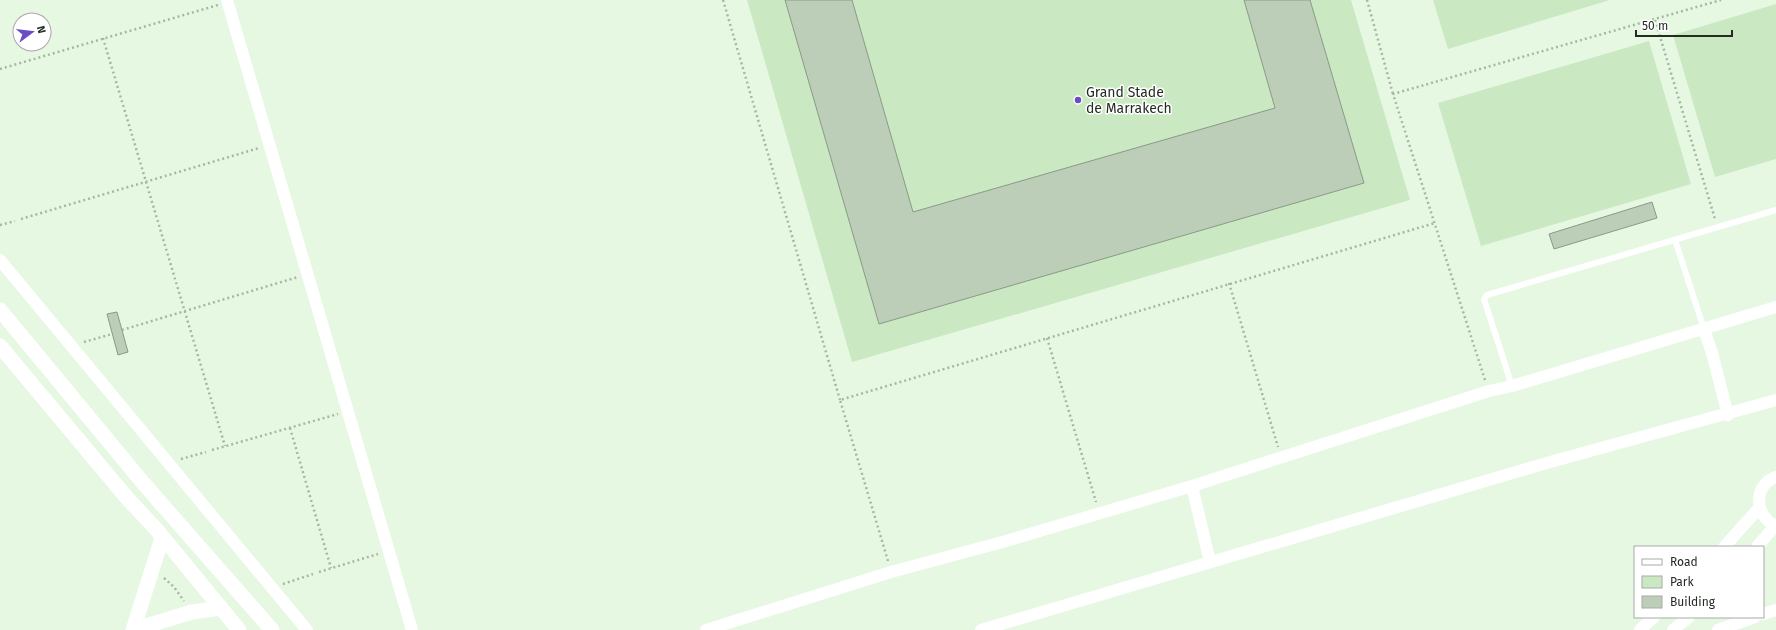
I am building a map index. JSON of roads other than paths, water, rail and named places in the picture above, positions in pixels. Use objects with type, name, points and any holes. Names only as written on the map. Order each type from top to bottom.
[{"type":"street","points":[[227,1],[412,630]]},
{"type":"street","points":[[0,260],[307,630]]},
{"type":"street","points":[[706,630],[892,572],[1100,514],[1282,458],[1489,391],[1512,386],[1776,307]]},
{"type":"street","points":[[0,310],[144,484],[272,630]]},
{"type":"street","points":[[1704,328],[1728,414]]},
{"type":"street","points":[[0,346],[239,630]]},
{"type":"street","points":[[981,630],[1550,462],[1776,400]]},
{"type":"street","points":[[1758,546],[1775,526],[1768,522],[1759,508],[1758,499],[1766,483],[1776,477]]},
{"type":"street","points":[[1192,486],[1210,562]]},
{"type":"street","points":[[1725,546],[1759,508]]},
{"type":"street","points":[[133,630],[162,538]]},
{"type":"street","points":[[133,630],[192,612],[220,608]]},
{"type":"street","points":[[1764,614],[1776,610]]},
{"type":"street","points":[[1640,630],[1653,618]]},
{"type":"street","points":[[1673,630],[1688,618]]},
{"type":"street","points":[[1718,630],[1752,618]]},
{"type":"lane","points":[[1512,386],[1484,299],[1487,296],[1776,210]]},
{"type":"lane","points":[[1675,240],[1704,328]]},
{"type":"place","name":"Grand Stade de Marrakech","points":[[1078,100]]}]
